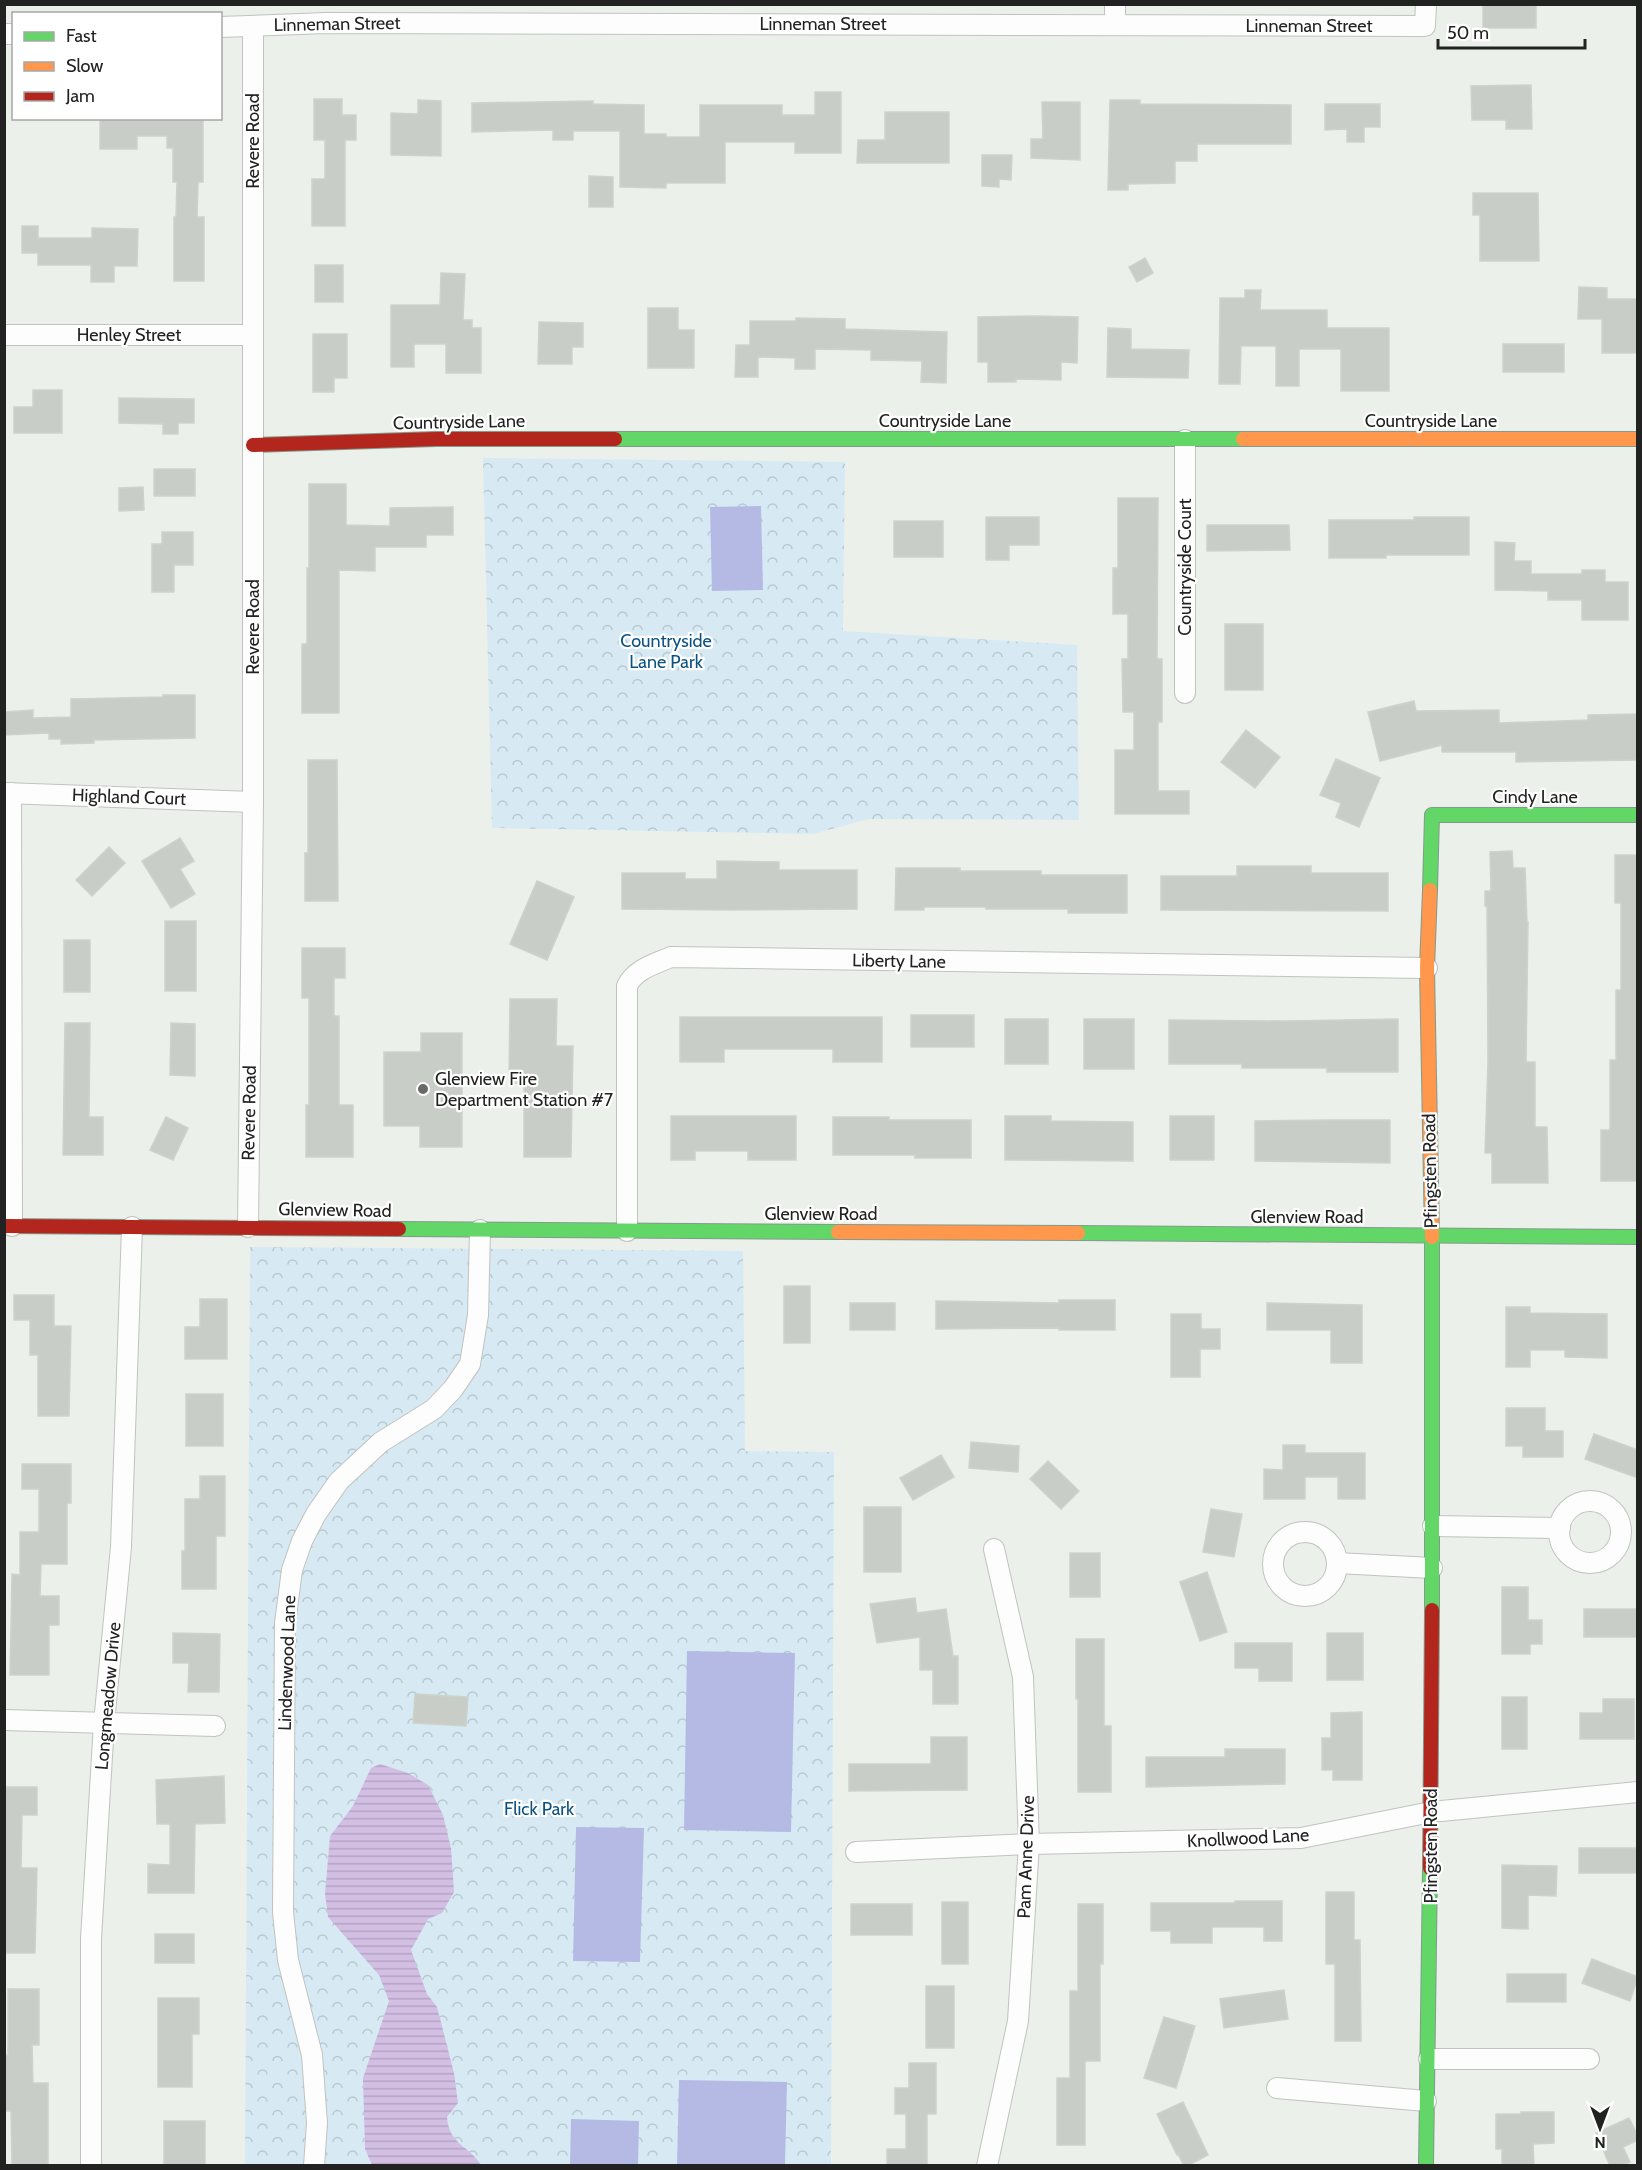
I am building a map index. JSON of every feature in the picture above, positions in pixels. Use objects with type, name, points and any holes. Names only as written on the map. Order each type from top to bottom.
[{"type":"street","points":[[1115,4],[1115,25]]},
{"type":"street","name":"Linneman Street","points":[[222,27],[253,26],[327,14],[1115,25],[1425,26],[1426,4]]},
{"type":"street","name":"Revere Road","points":[[248,1227],[253,802],[253,26]]},
{"type":"street","name":"Henley Street","points":[[4,335],[253,334]]},
{"type":"street","name":"Countryside Lane","points":[[253,445],[435,439],[1638,439]]},
{"type":"street","name":"Countryside Court","points":[[1185,440],[1185,693]]},
{"type":"street","points":[[8,793],[8,1226]]},
{"type":"street","name":"Highland Court","points":[[8,793],[253,802]]},
{"type":"street","name":"Cindy Lane","points":[[1432,815],[1638,815]]},
{"type":"street","name":"Pfingsten Road","points":[[1426,2166],[1426,2101],[1429,2059],[1433,1526],[1427,968],[1432,815]]},
{"type":"street","name":"Liberty Lane","points":[[627,1231],[627,986],[631,977],[671,957],[1427,968]]},
{"type":"street","name":"Glenview Road","points":[[8,1226],[1638,1237]]},
{"type":"street","name":"Longmeadow Drive","points":[[91,2166],[91,1939],[104,1723],[121,1547],[132,1227]]},
{"type":"street","name":"Lindenwood Lane","points":[[314,2166],[317,2123],[312,2055],[288,1960],[283,1912],[285,1623],[290,1581],[302,1541],[316,1514],[339,1481],[381,1442],[434,1409],[453,1389],[470,1364],[478,1315],[480,1230]]},
{"type":"street","points":[[1433,1526],[1560,1528]]},
{"type":"street","name":"Pam Anne Drive","points":[[987,2166],[1018,2021],[1029,1844],[1023,1677],[994,1549]]},
{"type":"street","points":[[1337,1563],[1432,1568]]},
{"type":"street","points":[[4,1720],[215,1726]]},
{"type":"street","name":"Knollwood Lane","points":[[856,1852],[1029,1844],[1301,1838],[1431,1812],[1638,1792]]},
{"type":"street","points":[[1429,2059],[1589,2059]]},
{"type":"street","points":[[1277,2088],[1426,2101]]},
{"type":"green space","name":"Countryside Lane Park","points":[[483,458],[845,462],[843,631],[1077,645],[1079,820],[869,819],[813,834],[492,828]]},
{"type":"green space","name":"Flick Park","points":[[250,1247],[743,1251],[745,1451],[834,1452],[831,2165],[245,2166]]},
{"type":"shaded area","points":[[761,506],[763,590],[712,591],[710,507]]},
{"type":"shaded area","points":[[687,1651],[795,1653],[791,1832],[684,1830]]},
{"type":"shaded area","points":[[380,1764],[408,1773],[428,1785],[443,1815],[451,1848],[454,1892],[442,1913],[428,1919],[411,1950],[427,1994],[437,2007],[454,2073],[458,2103],[447,2117],[449,2126],[456,2139],[481,2165],[372,2165],[365,2149],[363,2078],[389,2001],[379,1975],[328,1917],[325,1894],[330,1836],[353,1806],[371,1768]]},
{"type":"shaded area","points":[[576,1827],[644,1828],[640,1962],[573,1961]]},
{"type":"shaded area","points":[[679,2080],[787,2082],[785,2165],[677,2165]]},
{"type":"shaded area","points":[[571,2119],[639,2121],[638,2165],[570,2165]]},
{"type":"building","points":[[1483,4],[1536,4],[1536,28],[1483,28]]},
{"type":"building","points":[[1531,85],[1532,129],[1506,129],[1506,120],[1472,120],[1471,86]]},
{"type":"building","points":[[815,92],[841,92],[841,153],[795,153],[795,142],[725,142],[725,183],[666,183],[666,188],[620,187],[620,131],[573,131],[573,140],[553,140],[553,130],[472,132],[472,103],[593,101],[593,104],[644,105],[644,134],[666,134],[666,137],[700,137],[700,105],[782,105],[782,115],[815,115]]},
{"type":"building","points":[[314,99],[342,99],[342,115],[356,115],[356,140],[345,140],[345,226],[312,226],[312,179],[325,179],[325,140],[314,140]]},
{"type":"building","points":[[418,100],[441,101],[441,156],[391,155],[391,113],[418,114]]},
{"type":"building","points":[[1110,100],[1140,100],[1140,104],[1291,105],[1291,144],[1197,144],[1197,161],[1175,161],[1175,183],[1128,184],[1128,190],[1108,190]]},
{"type":"building","points":[[1042,102],[1080,102],[1080,160],[1031,158],[1031,139],[1043,139]]},
{"type":"building","points":[[1325,104],[1380,104],[1380,127],[1364,127],[1364,142],[1347,142],[1347,129],[1325,130]]},
{"type":"building","points":[[885,112],[949,112],[949,163],[857,163],[858,140],[885,140]]},
{"type":"building","points":[[100,120],[203,120],[203,182],[198,182],[197,217],[204,217],[204,281],[174,281],[174,217],[176,217],[177,182],[173,182],[173,148],[167,148],[167,136],[137,136],[137,149],[100,149]]},
{"type":"building","points":[[982,155],[1012,155],[1011,180],[999,179],[999,187],[982,186]]},
{"type":"building","points":[[589,176],[613,177],[613,207],[589,207]]},
{"type":"building","points":[[1473,193],[1538,193],[1539,261],[1480,261],[1480,215],[1473,215]]},
{"type":"building","points":[[22,226],[38,226],[38,238],[92,238],[92,228],[138,229],[137,266],[114,266],[114,282],[91,282],[91,265],[38,265],[38,253],[22,253]]},
{"type":"building","points":[[1145,258],[1153,273],[1137,282],[1129,267]]},
{"type":"building","points":[[315,265],[343,265],[343,302],[315,302]]},
{"type":"building","points":[[441,273],[465,274],[463,320],[472,320],[472,328],[481,328],[481,373],[446,373],[446,344],[414,344],[414,367],[391,367],[391,305],[440,305]]},
{"type":"building","points":[[1579,287],[1607,288],[1607,299],[1638,299],[1638,353],[1602,353],[1602,319],[1578,319]]},
{"type":"building","points":[[1245,290],[1261,290],[1260,310],[1327,310],[1327,328],[1389,328],[1389,391],[1341,391],[1341,349],[1299,349],[1299,386],[1276,386],[1276,346],[1241,346],[1240,384],[1219,384],[1220,298],[1245,298]]},
{"type":"building","points":[[648,308],[678,308],[678,330],[694,330],[694,368],[648,368]]},
{"type":"building","points":[[978,317],[1078,317],[1077,363],[1061,362],[1061,380],[1016,379],[1016,382],[988,382],[988,362],[978,362]]},
{"type":"building","points":[[796,318],[845,319],[845,329],[947,332],[946,383],[921,382],[922,361],[871,360],[871,350],[815,349],[815,369],[795,369],[795,358],[758,357],[758,377],[735,377],[736,345],[750,345],[750,321],[796,321]]},
{"type":"building","points":[[539,322],[583,323],[583,347],[572,347],[572,364],[538,364]]},
{"type":"building","points":[[1108,328],[1131,329],[1131,349],[1189,350],[1188,378],[1107,377]]},
{"type":"building","points":[[313,334],[347,334],[347,378],[334,378],[334,392],[313,392]]},
{"type":"building","points":[[1503,344],[1564,344],[1564,372],[1503,372]]},
{"type":"building","points":[[33,390],[62,390],[62,433],[14,433],[14,407],[33,407]]},
{"type":"building","points":[[119,398],[194,399],[194,423],[178,423],[178,434],[163,434],[163,424],[119,423]]},
{"type":"building","points":[[154,469],[195,469],[195,496],[154,496]]},
{"type":"building","points":[[309,484],[346,484],[346,525],[390,526],[390,508],[453,507],[453,535],[426,535],[426,547],[375,547],[375,571],[339,570],[339,713],[302,713],[302,644],[307,644]]},
{"type":"building","points":[[143,487],[144,510],[119,511],[119,488]]},
{"type":"building","points":[[1118,498],[1158,498],[1157,659],[1162,659],[1162,722],[1158,722],[1158,791],[1189,791],[1189,814],[1115,814],[1115,750],[1134,750],[1134,712],[1123,712],[1122,659],[1128,659],[1128,614],[1113,614],[1113,568],[1118,568]]},
{"type":"building","points":[[986,517],[1039,517],[1039,545],[1009,545],[1009,560],[986,560]]},
{"type":"building","points":[[1414,517],[1469,517],[1469,555],[1329,558],[1329,520],[1414,520]]},
{"type":"building","points":[[894,521],[943,521],[943,557],[894,557]]},
{"type":"building","points":[[1207,525],[1289,525],[1290,550],[1207,551]]},
{"type":"building","points":[[162,532],[193,532],[193,565],[174,565],[174,592],[152,592],[152,544],[162,544]]},
{"type":"building","points":[[1495,542],[1515,543],[1514,561],[1531,561],[1531,574],[1582,574],[1582,570],[1605,570],[1605,582],[1628,582],[1628,620],[1582,620],[1582,600],[1548,600],[1548,591],[1495,590]]},
{"type":"building","points":[[1225,624],[1263,624],[1263,690],[1225,690]]},
{"type":"building","points":[[163,695],[195,695],[195,738],[94,740],[94,743],[61,744],[61,739],[49,739],[49,733],[4,735],[4,712],[33,710],[33,718],[71,717],[71,699],[163,697]]},
{"type":"building","points":[[1414,701],[1416,711],[1499,710],[1499,723],[1588,720],[1588,715],[1638,714],[1638,760],[1516,762],[1516,752],[1442,752],[1442,745],[1380,761],[1368,712]]},
{"type":"building","points":[[1246,730],[1280,757],[1255,788],[1221,762]]},
{"type":"building","points":[[1336,759],[1380,778],[1359,827],[1336,817],[1341,803],[1320,795]]},
{"type":"building","points":[[308,760],[337,760],[338,901],[305,901],[305,853],[308,853]]},
{"type":"building","points":[[180,838],[194,861],[180,869],[195,894],[171,908],[142,861]]},
{"type":"building","points":[[109,847],[125,863],[92,896],[76,880]]},
{"type":"building","points":[[1512,851],[1513,868],[1525,868],[1528,922],[1526,1062],[1535,1062],[1535,1127],[1547,1127],[1548,1183],[1492,1183],[1492,1153],[1485,1153],[1488,1062],[1485,891],[1491,891],[1490,852]]},
{"type":"building","points":[[1615,855],[1638,855],[1638,1181],[1601,1181],[1601,1130],[1610,1130],[1610,1060],[1616,1060],[1616,990],[1621,990],[1621,903],[1615,903]]},
{"type":"building","points":[[717,861],[779,862],[779,870],[857,870],[857,909],[622,909],[622,873],[685,873],[685,879],[717,879]]},
{"type":"building","points":[[1237,866],[1311,866],[1311,873],[1388,873],[1388,911],[1161,910],[1161,876],[1237,876]]},
{"type":"building","points":[[896,868],[1041,871],[1041,875],[1127,875],[1127,913],[1068,913],[1068,909],[986,909],[986,907],[924,907],[924,910],[895,910]]},
{"type":"building","points":[[537,881],[574,897],[547,960],[510,944]]},
{"type":"building","points":[[165,921],[196,921],[196,991],[165,991]]},
{"type":"building","points":[[64,940],[90,940],[90,992],[64,992]]},
{"type":"building","points":[[302,948],[345,948],[345,978],[334,978],[334,1016],[339,1016],[339,1105],[353,1105],[353,1157],[306,1157],[306,1105],[309,1105],[309,998],[302,998]]},
{"type":"building","points":[[510,999],[557,999],[556,1046],[573,1046],[571,1157],[524,1157],[524,1083],[509,1083]]},
{"type":"building","points":[[911,1015],[974,1015],[974,1047],[911,1047]]},
{"type":"building","points":[[680,1017],[882,1017],[882,1062],[833,1062],[833,1049],[724,1049],[724,1062],[680,1062]]},
{"type":"building","points":[[1005,1019],[1048,1019],[1048,1064],[1005,1064]]},
{"type":"building","points":[[1084,1019],[1134,1019],[1134,1069],[1084,1069]]},
{"type":"building","points":[[1398,1019],[1398,1072],[1327,1072],[1327,1068],[1242,1068],[1242,1064],[1169,1064],[1169,1020]]},
{"type":"building","points":[[65,1023],[90,1023],[89,1117],[103,1117],[103,1155],[63,1155]]},
{"type":"building","points":[[171,1023],[195,1024],[195,1076],[170,1075]]},
{"type":"building","name":"Glenview Fire Department Station #7","points":[[421,1033],[462,1033],[462,1147],[420,1147],[420,1126],[384,1126],[384,1052],[421,1052]]},
{"type":"building","points":[[671,1116],[796,1116],[796,1160],[748,1160],[748,1151],[695,1151],[695,1160],[671,1160]]},
{"type":"building","points":[[1005,1116],[1051,1116],[1051,1121],[1133,1122],[1133,1161],[1005,1160]]},
{"type":"building","points":[[1170,1116],[1214,1116],[1214,1160],[1170,1160]]},
{"type":"building","points":[[166,1117],[188,1128],[173,1160],[150,1150]]},
{"type":"building","points":[[833,1117],[971,1120],[971,1158],[833,1155]]},
{"type":"building","points":[[1390,1120],[1390,1163],[1255,1161],[1255,1121]]},
{"type":"building","points":[[784,1286],[810,1286],[810,1343],[784,1343]]},
{"type":"building","points":[[14,1295],[54,1295],[54,1326],[71,1326],[69,1416],[38,1416],[38,1355],[30,1355],[30,1320],[14,1320]]},
{"type":"building","points":[[200,1299],[227,1299],[227,1359],[185,1359],[185,1327],[200,1327]]},
{"type":"building","points":[[1059,1300],[1115,1300],[1115,1330],[936,1329],[936,1301],[1059,1303]]},
{"type":"building","points":[[850,1303],[895,1303],[895,1330],[850,1330]]},
{"type":"building","points":[[1267,1303],[1362,1305],[1362,1363],[1331,1363],[1331,1330],[1267,1330]]},
{"type":"building","points":[[1506,1307],[1530,1307],[1530,1313],[1607,1314],[1607,1358],[1565,1357],[1565,1350],[1530,1350],[1530,1367],[1506,1367]]},
{"type":"building","points":[[1171,1314],[1201,1314],[1201,1329],[1220,1329],[1220,1349],[1200,1349],[1200,1377],[1171,1377]]},
{"type":"building","points":[[186,1394],[223,1394],[223,1446],[186,1446]]},
{"type":"building","points":[[1506,1408],[1545,1408],[1545,1431],[1563,1431],[1563,1457],[1523,1457],[1523,1446],[1506,1446]]},
{"type":"building","points":[[1594,1434],[1638,1450],[1638,1478],[1585,1459]]},
{"type":"building","points":[[971,1442],[1019,1446],[1018,1472],[969,1468]]},
{"type":"building","points":[[1283,1445],[1305,1445],[1305,1453],[1365,1453],[1365,1499],[1338,1499],[1338,1477],[1305,1477],[1305,1499],[1264,1499],[1264,1469],[1283,1470]]},
{"type":"building","points":[[941,1455],[954,1477],[913,1500],[900,1478]]},
{"type":"building","points":[[1048,1461],[1079,1491],[1061,1509],[1030,1479]]},
{"type":"building","points":[[22,1464],[71,1464],[71,1503],[67,1503],[67,1564],[41,1564],[40,1596],[59,1596],[59,1625],[49,1625],[49,1675],[10,1675],[12,1574],[20,1575],[20,1532],[39,1532],[39,1489],[22,1489]]},
{"type":"building","points":[[200,1476],[225,1476],[225,1536],[216,1536],[216,1589],[182,1589],[185,1499],[200,1499]]},
{"type":"building","points":[[864,1507],[901,1507],[901,1572],[864,1572]]},
{"type":"building","points":[[1211,1509],[1242,1514],[1234,1557],[1203,1552]]},
{"type":"building","points":[[1070,1553],[1100,1553],[1100,1597],[1070,1597]]},
{"type":"building","points":[[1207,1572],[1227,1632],[1200,1641],[1180,1582]]},
{"type":"building","points":[[1502,1587],[1528,1587],[1528,1620],[1542,1620],[1542,1644],[1530,1644],[1530,1654],[1502,1654]]},
{"type":"building","points":[[915,1598],[917,1613],[946,1609],[953,1656],[958,1656],[958,1704],[933,1704],[933,1670],[920,1670],[920,1637],[877,1643],[870,1604]]},
{"type":"building","points":[[1584,1609],[1638,1609],[1638,1637],[1584,1637]]},
{"type":"building","points":[[173,1633],[220,1634],[219,1692],[188,1692],[189,1663],[173,1663]]},
{"type":"building","points":[[1327,1633],[1363,1633],[1363,1680],[1327,1680]]},
{"type":"building","points":[[1076,1639],[1104,1639],[1104,1726],[1111,1726],[1111,1792],[1078,1792]]},
{"type":"building","points":[[1235,1643],[1292,1643],[1292,1681],[1259,1681],[1259,1668],[1235,1668]]},
{"type":"building","points":[[415,1694],[468,1697],[466,1726],[413,1723]]},
{"type":"building","points":[[1502,1697],[1527,1697],[1527,1749],[1502,1749]]},
{"type":"building","points":[[1603,1699],[1634,1699],[1634,1739],[1580,1739],[1580,1713],[1603,1713]]},
{"type":"building","points":[[1362,1712],[1362,1780],[1333,1780],[1333,1770],[1322,1770],[1322,1738],[1331,1738],[1331,1713]]},
{"type":"building","points":[[931,1737],[967,1737],[967,1790],[849,1791],[849,1764],[931,1764]]},
{"type":"building","points":[[1225,1749],[1285,1749],[1285,1784],[1146,1787],[1146,1757],[1225,1757]]},
{"type":"building","points":[[224,1776],[225,1823],[195,1824],[194,1893],[148,1893],[148,1864],[170,1865],[170,1824],[157,1824],[156,1780]]},
{"type":"building","points":[[4,1787],[37,1787],[37,1815],[22,1815],[21,1868],[37,1868],[35,1953],[4,1953]]},
{"type":"building","points":[[1579,1848],[1638,1848],[1638,1873],[1579,1873]]},
{"type":"building","points":[[1502,1865],[1557,1866],[1556,1896],[1528,1895],[1528,1929],[1502,1928]]},
{"type":"building","points":[[1326,1892],[1354,1892],[1354,1940],[1360,1940],[1361,2041],[1335,2041],[1335,1964],[1326,1964]]},
{"type":"building","points":[[1235,1901],[1282,1901],[1282,1941],[1264,1941],[1264,1927],[1212,1927],[1212,1943],[1171,1943],[1171,1931],[1151,1931],[1151,1903],[1235,1903]]},
{"type":"building","points":[[942,1902],[968,1902],[968,1964],[942,1964]]},
{"type":"building","points":[[851,1904],[912,1904],[912,1935],[851,1935]]},
{"type":"building","points":[[1078,1904],[1103,1904],[1103,1964],[1100,1964],[1100,2061],[1085,2061],[1085,2145],[1057,2145],[1057,2078],[1070,2078],[1070,1991],[1078,1991]]},
{"type":"building","points":[[155,1934],[194,1934],[194,1963],[155,1963]]},
{"type":"building","points":[[1592,1959],[1638,1977],[1630,2001],[1582,1983]]},
{"type":"building","points":[[1507,1974],[1566,1974],[1566,2002],[1507,2002]]},
{"type":"building","points":[[926,1986],[954,1986],[954,2048],[926,2048]]},
{"type":"building","points":[[8,1989],[39,1989],[39,2045],[32,2045],[33,2083],[48,2083],[48,2166],[12,2166],[11,2111],[4,2111],[4,2055],[8,2055]]},
{"type":"building","points":[[1284,1990],[1288,2019],[1224,2028],[1220,1999]]},
{"type":"building","points":[[158,1998],[199,1998],[199,2034],[192,2034],[192,2087],[158,2087]]},
{"type":"building","points":[[1164,2017],[1195,2026],[1176,2088],[1144,2078]]},
{"type":"building","points":[[909,2063],[936,2063],[936,2114],[927,2114],[927,2166],[887,2166],[887,2149],[906,2149],[906,2114],[895,2114],[895,2088],[909,2088]]},
{"type":"building","points":[[1183,2102],[1208,2155],[1187,2166],[1184,2166],[1177,2155],[1157,2114]]},
{"type":"building","points":[[1521,2112],[1554,2112],[1554,2143],[1533,2144],[1534,2166],[1502,2166],[1502,2149],[1496,2149],[1496,2114],[1521,2114]]},
{"type":"building","points":[[1629,2118],[1638,2136],[1638,2140],[1623,2147],[1630,2162],[1621,2166],[1610,2166],[1596,2133]]},
{"type":"building","points":[[164,2121],[205,2121],[205,2166],[164,2166]]},
{"type":"traffic: fast","points":[[615,439],[1243,439]]},
{"type":"traffic: fast","points":[[1430,890],[1432,815],[1638,815]]},
{"type":"traffic: fast","points":[[399,1229],[838,1232]]},
{"type":"traffic: fast","points":[[1078,1233],[1638,1237]]},
{"type":"traffic: fast","points":[[1432,1237],[1432,1610]]},
{"type":"traffic: fast","points":[[1426,2166],[1430,1868]]},
{"type":"traffic: slow","points":[[1243,439],[1638,439]]},
{"type":"traffic: slow","points":[[1430,890],[1427,968],[1432,1237]]},
{"type":"traffic: slow","points":[[838,1232],[1078,1233]]},
{"type":"traffic: jam","points":[[253,445],[436,439],[615,439]]},
{"type":"traffic: jam","points":[[4,1226],[399,1229]]},
{"type":"traffic: jam","points":[[1430,1868],[1432,1610]]},
{"type":"place","name":"Glenview Fire Department Station #7","points":[[423,1089]]}]
